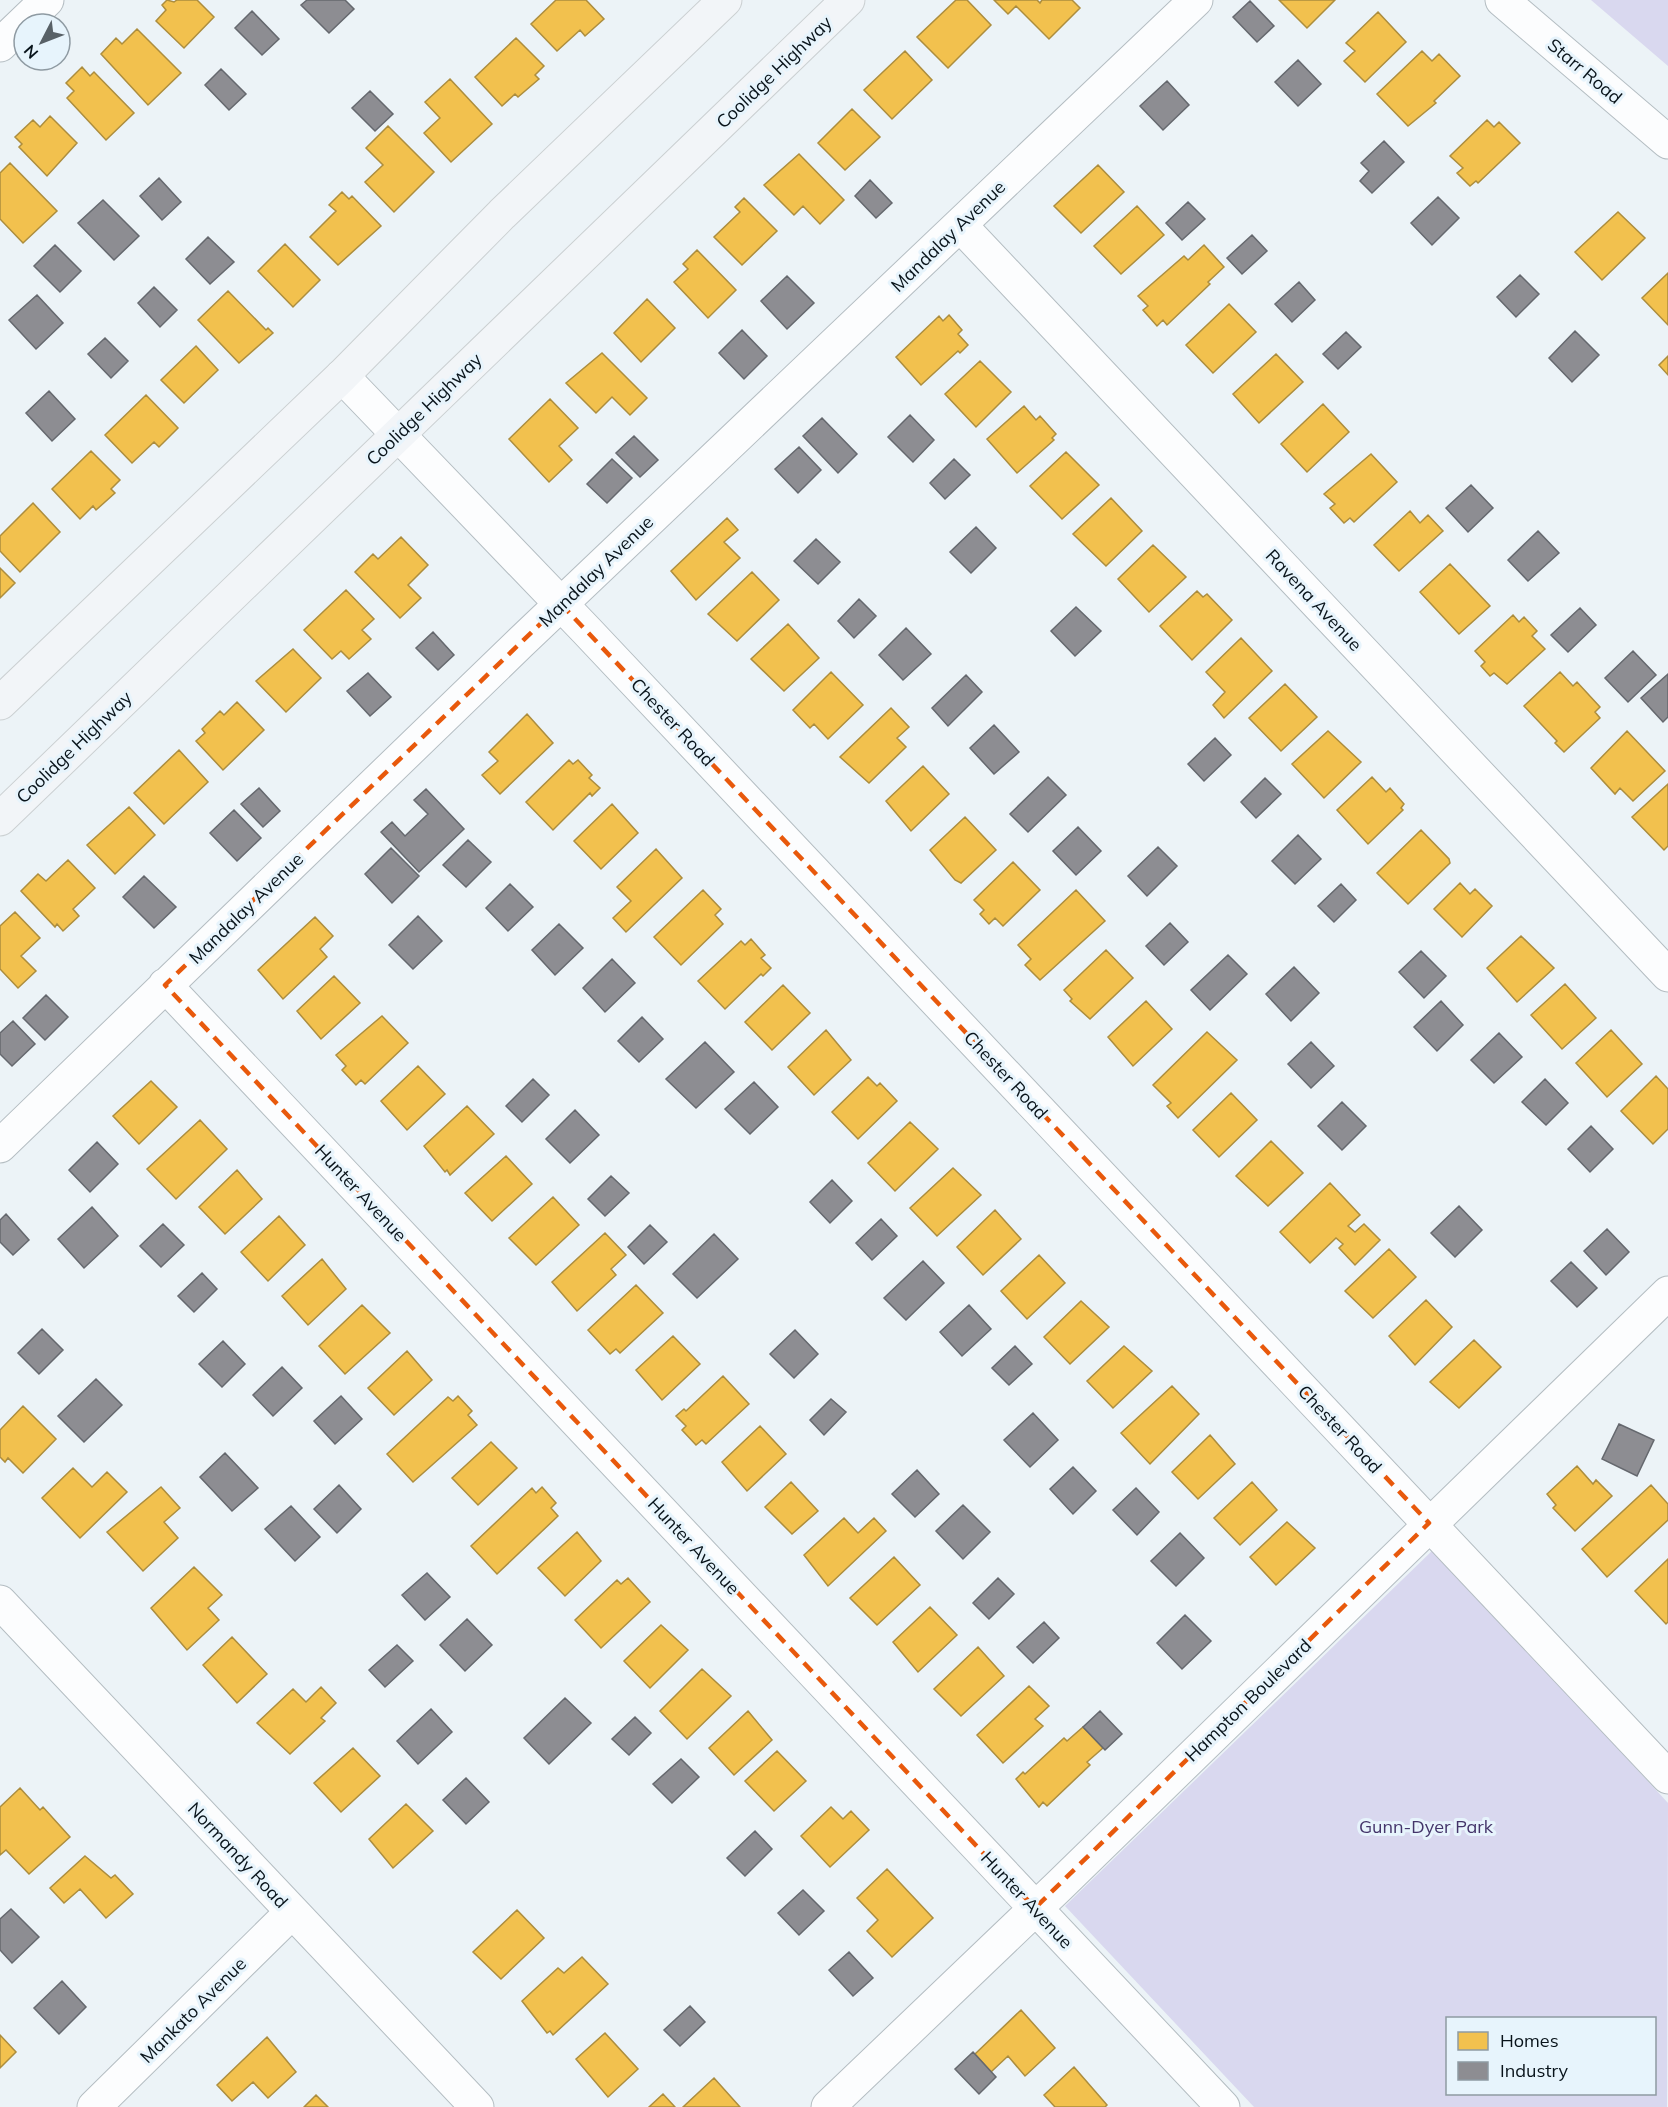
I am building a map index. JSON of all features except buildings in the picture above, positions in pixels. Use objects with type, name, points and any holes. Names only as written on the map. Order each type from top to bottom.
[{"type":"main road","points":[[0,703],[342,376],[502,214],[725,0]]},
{"type":"main road","name":"Coolidge Highway","points":[[0,819],[848,0]]},
{"type":"street","points":[[0,45],[46,0]]},
{"type":"street","name":"Mandalay Avenue","points":[[0,1146],[561,604],[1196,0]]},
{"type":"street","name":"Starr Road","points":[[1502,0],[1668,142]]},
{"type":"street","name":"Ravena Avenue","points":[[960,225],[1668,975]]},
{"type":"street","name":"Chester Road","points":[[342,376],[561,604],[1668,1777]]},
{"type":"street","name":"Hunter Avenue","points":[[165,986],[1223,2107]]},
{"type":"street","name":"Hampton Boulevard","points":[[828,2107],[1668,1293]]},
{"type":"street","name":"Normandy Road","points":[[0,1602],[477,2107]]},
{"type":"street","name":"Mankato Avenue","points":[[94,2107],[292,1912]]},
{"type":"highlighted area","points":[[561,604],[1429,1523],[1035,1908],[165,985]]},
{"type":"green space","points":[[1591,0],[1668,0],[1668,66]]},
{"type":"green space","name":"Gunn-Dyer Park","points":[[1434,1549],[1668,1803],[1667,2107],[1254,2107],[1065,1906]]}]
